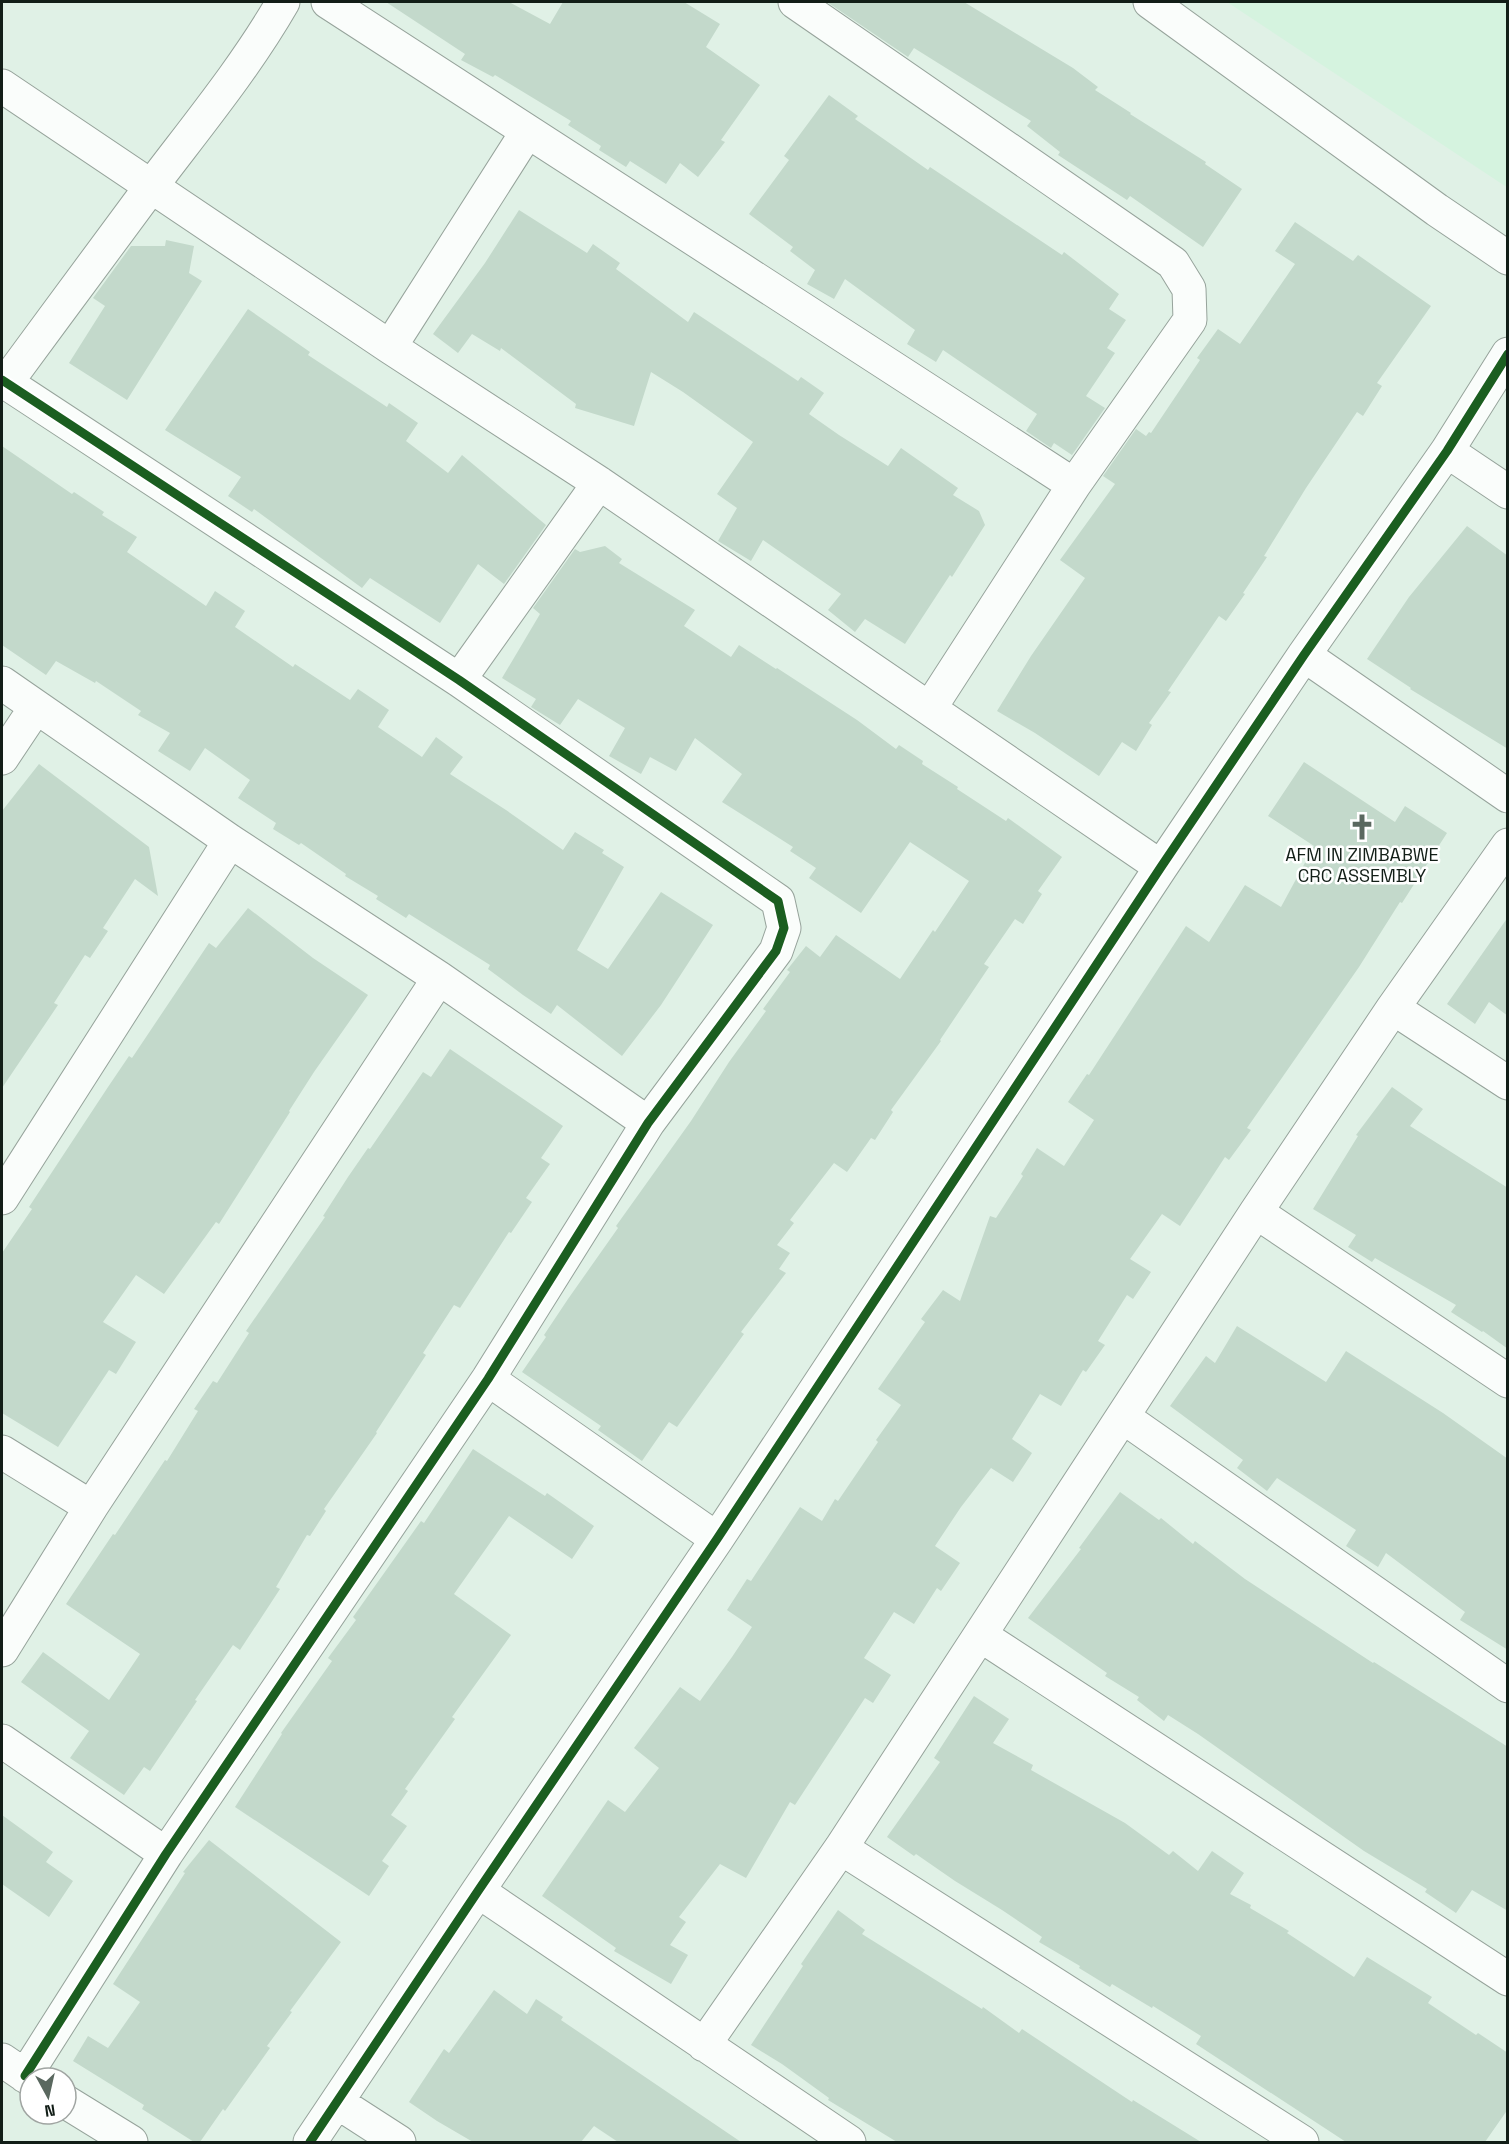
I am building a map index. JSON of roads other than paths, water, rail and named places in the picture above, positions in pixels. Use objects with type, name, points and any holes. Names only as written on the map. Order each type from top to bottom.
[{"type":"street","points":[[23,2066],[488,1378],[648,1123],[776,951],[784,928],[778,901],[459,680],[4,381],[220,98],[283,2]]},
{"type":"street","points":[[328,2],[1074,485]]},
{"type":"street","points":[[795,2],[1173,263],[1189,289],[1190,320],[1074,485],[930,708]]},
{"type":"street","points":[[1150,2],[1437,210],[1508,258]]},
{"type":"street","points":[[2,86],[390,347],[599,483],[1161,867]]},
{"type":"street","points":[[390,347],[528,132]]},
{"type":"street","points":[[310,2142],[717,1539],[1161,867],[1304,655],[1447,451],[1508,354]]},
{"type":"street","points":[[1447,451],[1508,492]]},
{"type":"street","points":[[459,680],[599,483]]},
{"type":"street","points":[[1304,655],[1508,796]]},
{"type":"street","points":[[2,683],[230,841],[439,978],[648,1123]]},
{"type":"street","points":[[2,758],[36,707]]},
{"type":"street","points":[[2,1198],[230,841]]},
{"type":"street","points":[[704,2045],[841,1848],[1256,1212],[1393,1008],[1508,845]]},
{"type":"street","points":[[2,1650],[91,1506],[439,978]]},
{"type":"street","points":[[1393,1008],[1508,1083]]},
{"type":"street","points":[[1256,1212],[1508,1381]]},
{"type":"street","points":[[488,1378],[717,1539]]},
{"type":"street","points":[[1123,1417],[1508,1686]]},
{"type":"street","points":[[2,1452],[91,1506]]},
{"type":"street","points":[[980,1635],[1508,1979]]},
{"type":"street","points":[[2,1741],[166,1854]]},
{"type":"street","points":[[841,1848],[1302,2142]]},
{"type":"street","points":[[478,1891],[849,2142]]},
{"type":"street","points":[[337,2102],[399,2142]]},
{"type":"street","points":[[78,2109],[131,2142]]},
{"type":"place","name":"AFM IN ZIMBABWE CRC ASSEMBLY","points":[[1362,827]]}]
